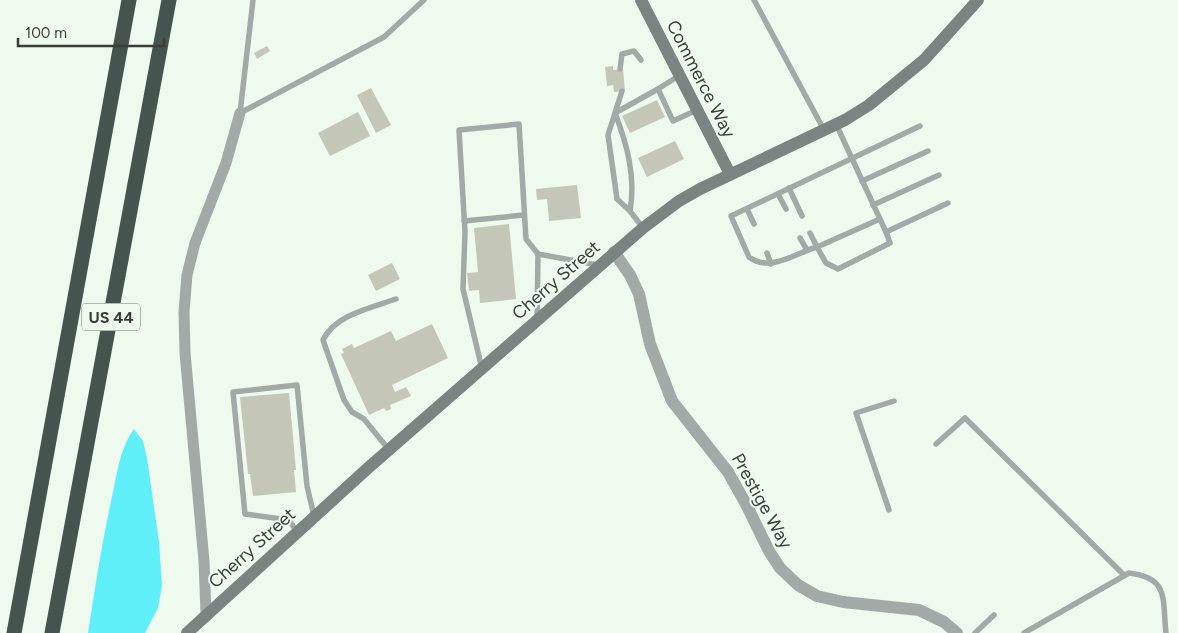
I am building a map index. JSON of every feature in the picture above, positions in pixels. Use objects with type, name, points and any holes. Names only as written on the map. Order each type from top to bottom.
[{"type":"highway","name":"US 44","points":[[14,633],[129,0]]},
{"type":"highway","name":"US 44","points":[[52,633],[169,0]]},
{"type":"main road","name":"Commerce Way","points":[[640,0],[730,174]]},
{"type":"main road","name":"Cherry Street","points":[[187,633],[388,450],[598,265],[643,228],[679,201],[869,106],[924,60],[978,0]]},
{"type":"street","points":[[206,614],[204,561],[184,353],[184,312],[187,275],[195,242],[226,163],[240,113]]},
{"type":"street","name":"Prestige Way","points":[[614,252],[630,275],[639,294],[650,344],[672,401],[728,472],[746,504],[768,552],[780,568],[798,585],[817,596],[843,602],[919,610],[944,622],[958,633]]},
{"type":"lane","points":[[240,113],[253,0]]},
{"type":"lane","points":[[240,113],[384,37],[424,0]]},
{"type":"lane","points":[[754,0],[830,127],[851,158],[890,243],[838,269],[826,263],[810,233]]},
{"type":"lane","points":[[620,69],[622,54],[627,51],[634,51],[641,60]]},
{"type":"lane","points":[[615,113],[680,75]]},
{"type":"lane","points":[[658,89],[674,122],[697,109]]},
{"type":"lane","points":[[622,91],[608,134],[617,199],[630,211],[643,228]]},
{"type":"lane","points":[[615,113],[627,144],[633,194],[630,211]]},
{"type":"lane","points":[[482,369],[463,289],[464,221],[459,130],[519,124],[526,239],[538,254],[537,319]]},
{"type":"lane","points":[[880,219],[817,247],[771,264],[762,264],[749,257],[731,216],[920,126]]},
{"type":"lane","points":[[862,181],[928,150]]},
{"type":"lane","points":[[873,205],[939,174]]},
{"type":"lane","points":[[789,188],[802,216]]},
{"type":"lane","points":[[778,194],[786,210]]},
{"type":"lane","points":[[886,232],[948,202]]},
{"type":"lane","points":[[747,209],[754,224]]},
{"type":"lane","points":[[464,221],[524,215]]},
{"type":"lane","points":[[800,238],[807,250]]},
{"type":"lane","points":[[767,253],[771,264]]},
{"type":"lane","points":[[538,254],[598,265]]},
{"type":"lane","points":[[388,450],[364,419],[352,412],[348,406],[328,358],[323,340],[329,328],[350,316],[396,299]]},
{"type":"lane","points":[[297,532],[289,520],[245,514],[233,392],[297,385],[307,486],[314,516]]},
{"type":"lane","points":[[889,510],[856,413],[894,401]]},
{"type":"lane","points":[[936,444],[964,418],[1124,575]]},
{"type":"lane","points":[[1024,633],[1129,572],[1146,575],[1155,580],[1161,590],[1166,633]]},
{"type":"lane","points":[[974,633],[994,615]]},
{"type":"water","points":[[134,429],[143,441],[147,458],[159,542],[162,585],[158,608],[145,633],[88,633],[117,470],[125,444]]},
{"type":"building","points":[[267,46],[270,51],[257,59],[254,53]]},
{"type":"building","points":[[613,66],[613,70],[623,69],[625,91],[614,92],[613,85],[607,86],[605,67]]},
{"type":"building","points":[[371,88],[391,125],[376,133],[357,95]]},
{"type":"building","points":[[657,100],[665,117],[630,133],[622,116]]},
{"type":"building","points":[[358,112],[370,136],[330,156],[318,133]]},
{"type":"building","points":[[675,141],[684,159],[647,177],[638,158]]},
{"type":"building","points":[[577,185],[581,218],[549,221],[547,199],[537,200],[536,189]]},
{"type":"building","points":[[509,224],[516,299],[480,303],[479,290],[469,291],[467,273],[478,272],[474,228]]},
{"type":"building","points":[[392,263],[400,279],[376,291],[368,275]]},
{"type":"building","points":[[432,324],[448,358],[392,385],[395,392],[406,387],[411,396],[390,405],[391,409],[386,411],[384,408],[369,415],[341,354],[344,353],[342,349],[352,344],[354,348],[391,331],[396,341]]},
{"type":"building","points":[[289,393],[296,470],[294,470],[296,492],[253,496],[250,474],[248,474],[240,397]]}]
